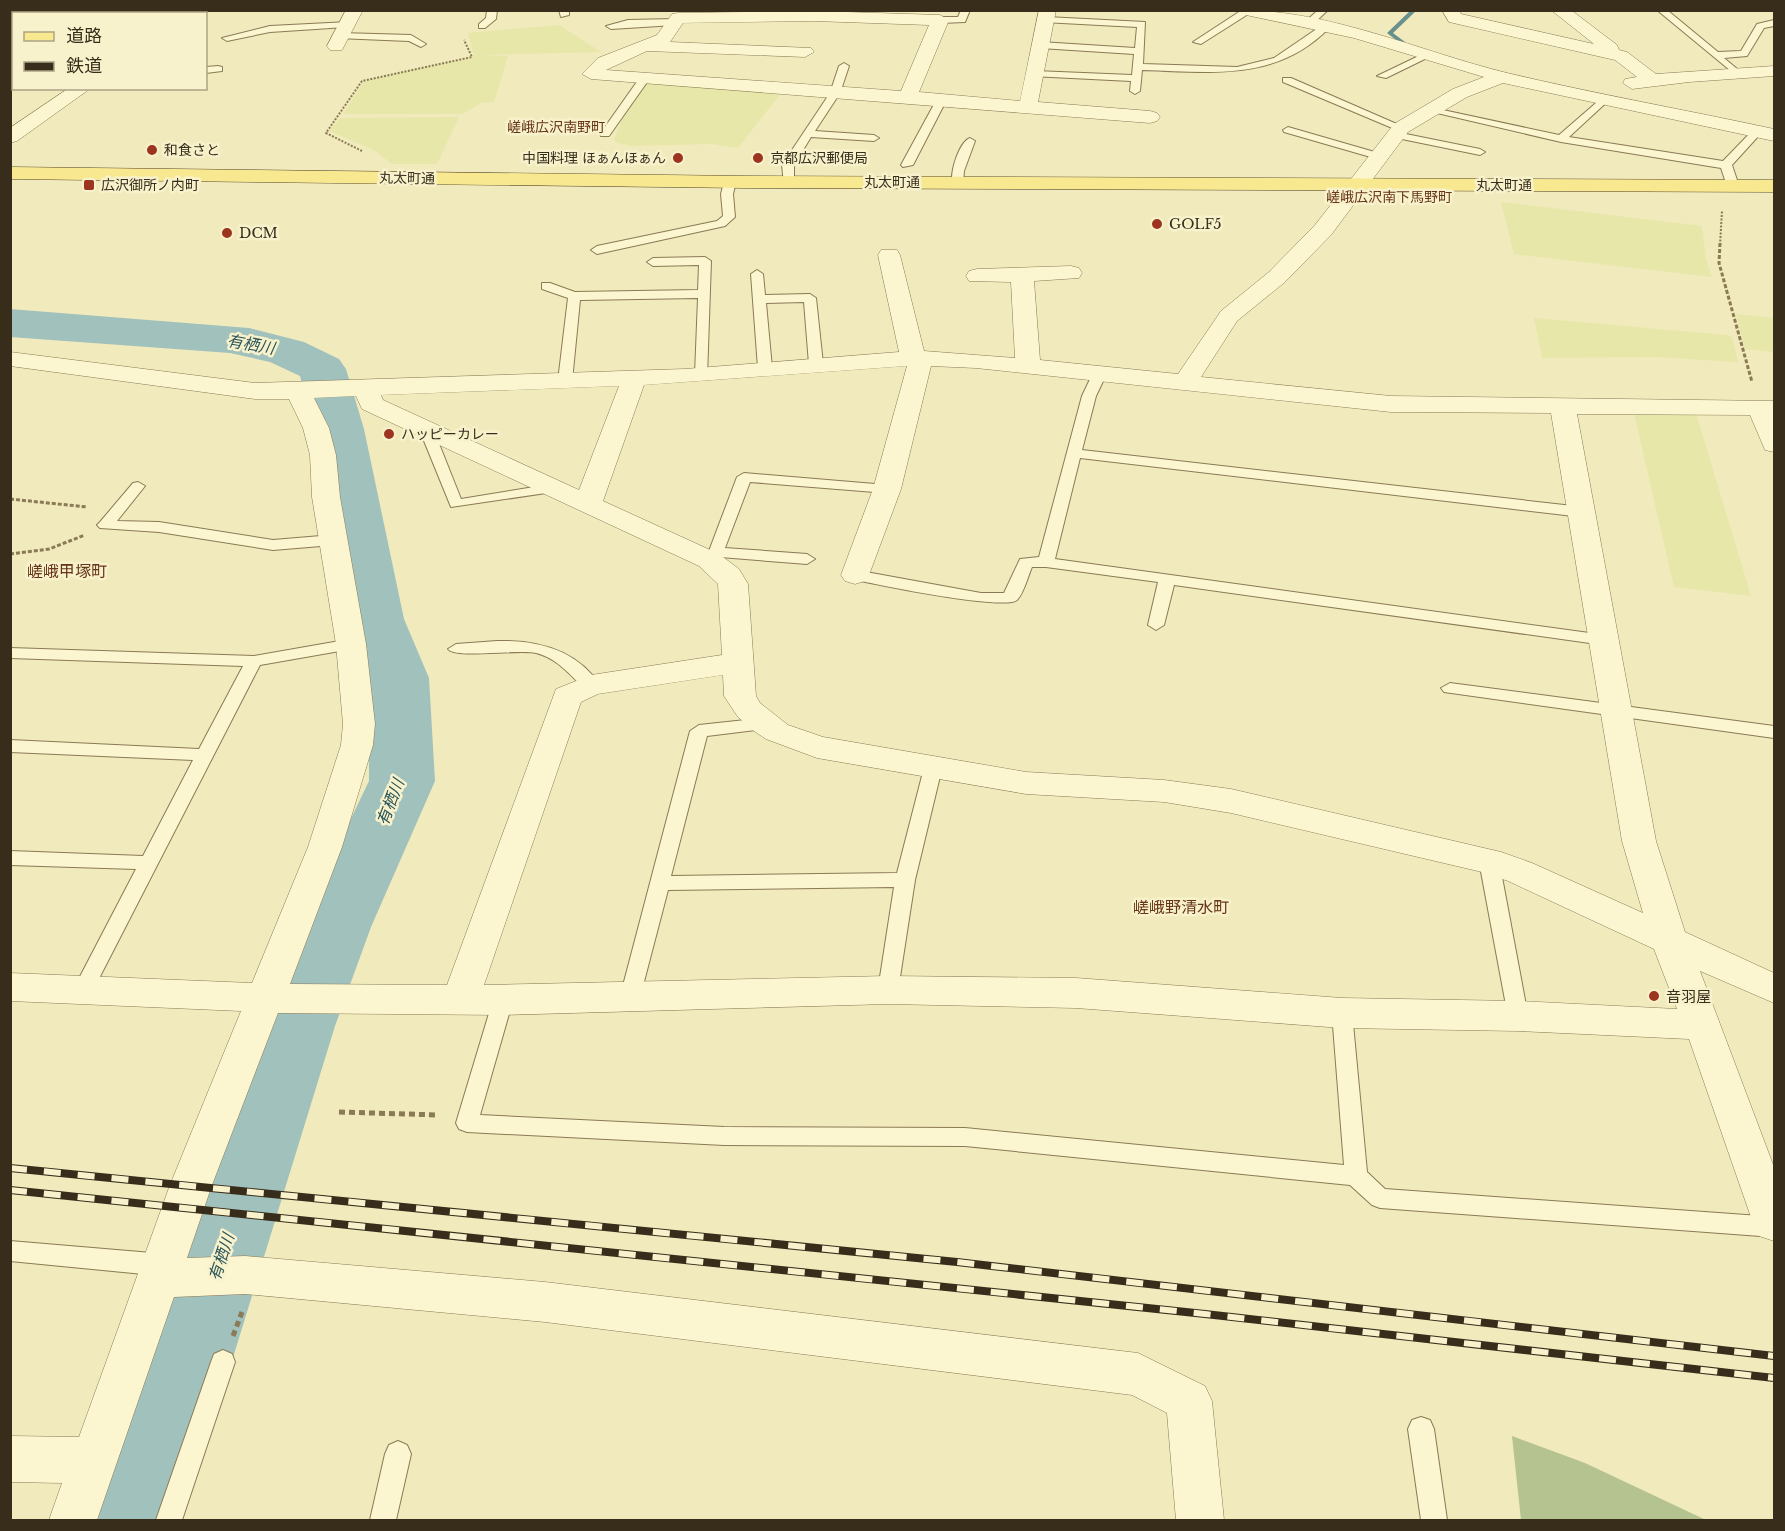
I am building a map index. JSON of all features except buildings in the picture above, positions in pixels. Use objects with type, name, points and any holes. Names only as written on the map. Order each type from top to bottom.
[{"type":"main road","name":"丸太町通","points":[[10,173],[730,182],[1774,186]]},
{"type":"street","points":[[1451,10],[1450,13],[1455,18],[1621,56]]},
{"type":"street","points":[[1559,10],[1652,80]]},
{"type":"street","points":[[1247,11],[1318,21],[1502,77],[1766,133]]},
{"type":"street","points":[[797,89],[814,13]]},
{"type":"street","points":[[908,96],[940,21],[814,13],[678,18],[663,39],[604,62],[591,74],[835,93],[908,96],[1150,117]]},
{"type":"street","points":[[1028,107],[1047,15]]},
{"type":"street","points":[[646,46],[805,52]]},
{"type":"street","points":[[1574,92],[1652,80],[1774,72]]},
{"type":"street","points":[[1185,383],[1229,316],[1277,277],[1323,230],[1347,196],[1359,185],[1399,132],[1429,110],[1460,93],[1502,77]]},
{"type":"street","points":[[10,137],[79,90]]},
{"type":"street","points":[[855,575],[887,489],[917,358],[889,255]]},
{"type":"street","points":[[977,276],[1071,273]]},
{"type":"street","points":[[1023,274],[1028,367]]},
{"type":"street","points":[[10,359],[255,391],[305,391],[634,378],[917,358],[1391,404],[1563,408],[1767,408],[1774,444]]},
{"type":"street","points":[[588,503],[634,378]]},
{"type":"street","points":[[360,388],[371,404],[427,431],[712,556],[734,584],[736,663],[738,686],[743,702],[765,724],[777,732],[817,747],[1026,783],[1193,795],[1331,823],[1489,861],[1520,872],[1774,989]]},
{"type":"street","points":[[73,1521],[168,1273],[190,1185],[269,998],[325,847],[357,745],[358,724],[351,644],[326,496],[326,477],[314,418],[305,391]]},
{"type":"street","points":[[1563,408],[1639,841],[1669,941],[1703,1025],[1774,1225]]},
{"type":"street","points":[[461,998],[567,696],[591,686],[736,663]]},
{"type":"street","points":[[10,987],[269,998],[503,1000],[888,990],[1076,993],[1342,1013],[1518,1016],[1703,1025]]},
{"type":"street","points":[[168,1273],[250,1275],[545,1302],[1138,1374],[1189,1401],[1200,1521]]},
{"type":"street","points":[[10,1459],[95,1460]]},
{"type":"lane","points":[[482,26],[491,19],[492,10]]},
{"type":"lane","points":[[940,21],[962,20],[966,10]]},
{"type":"lane","points":[[1661,10],[1737,73]]},
{"type":"lane","points":[[1198,42],[1247,11]]},
{"type":"lane","points":[[1047,15],[1142,24],[1135,91]]},
{"type":"lane","points":[[1137,67],[1237,70],[1277,60],[1318,21]]},
{"type":"lane","points":[[611,26],[628,23],[675,22]]},
{"type":"lane","points":[[1714,55],[1744,54],[1760,26],[1774,23]]},
{"type":"lane","points":[[227,38],[270,29],[344,29],[411,38],[421,44]]},
{"type":"lane","points":[[1040,45],[1139,51]]},
{"type":"lane","points":[[1382,76],[1428,55]]},
{"type":"lane","points":[[788,182],[788,165],[835,93],[844,66]]},
{"type":"lane","points":[[207,70],[218,69]]},
{"type":"lane","points":[[1035,74],[1136,78]]},
{"type":"lane","points":[[605,134],[645,78]]},
{"type":"lane","points":[[1287,80],[1399,132],[1480,152]]},
{"type":"lane","points":[[907,165],[942,99]]},
{"type":"lane","points":[[1561,139],[1604,99]]},
{"type":"lane","points":[[1429,110],[1608,148],[1726,165],[1766,133]]},
{"type":"lane","points":[[1288,130],[1381,157]]},
{"type":"lane","points":[[807,134],[874,138]]},
{"type":"lane","points":[[957,183],[958,171],[970,141]]},
{"type":"lane","points":[[1726,165],[1733,186]]},
{"type":"lane","points":[[597,250],[721,224],[729,217],[727,194],[730,182]]},
{"type":"lane","points":[[653,262],[705,261],[702,374]]},
{"type":"lane","points":[[757,274],[765,368]]},
{"type":"lane","points":[[546,286],[574,296],[705,294]]},
{"type":"lane","points":[[565,381],[574,296]]},
{"type":"lane","points":[[759,299],[810,298],[816,364]]},
{"type":"lane","points":[[1046,562],[1089,396],[1099,375]]},
{"type":"lane","points":[[427,431],[456,504],[553,488]]},
{"type":"lane","points":[[1074,453],[1582,512]]},
{"type":"lane","points":[[807,559],[712,556],[744,477],[887,489]]},
{"type":"lane","points":[[105,525],[138,486]]},
{"type":"lane","points":[[105,525],[159,527],[273,544],[333,540]]},
{"type":"lane","points":[[855,575],[981,598],[1010,598],[1026,562],[1046,562],[1604,640]]},
{"type":"lane","points":[[1156,625],[1167,579]]},
{"type":"lane","points":[[10,653],[254,661],[351,644]]},
{"type":"lane","points":[[456,650],[515,646],[542,648],[562,658],[591,686]]},
{"type":"lane","points":[[83,990],[254,661]]},
{"type":"lane","points":[[1450,688],[1774,732]]},
{"type":"lane","points":[[630,997],[699,730],[765,724]]},
{"type":"lane","points":[[10,746],[205,755]]},
{"type":"lane","points":[[888,990],[905,880],[933,768]]},
{"type":"lane","points":[[10,858],[149,863]]},
{"type":"lane","points":[[1489,861],[1518,1016]]},
{"type":"lane","points":[[658,883],[905,880]]},
{"type":"lane","points":[[503,1000],[467,1123],[724,1136],[965,1137],[1356,1176],[1380,1198],[1774,1225]]},
{"type":"lane","points":[[1342,1013],[1356,1176]]},
{"type":"lane","points":[[10,1251],[168,1273]]},
{"type":"lane","points":[[169,1521],[223,1362]]},
{"type":"lane","points":[[1421,1429],[1434,1521]]},
{"type":"lane","points":[[383,1521],[398,1454]]},
{"type":"path","points":[[364,152],[326,133],[362,81],[472,57],[462,35],[466,30],[482,26]]},
{"type":"path","points":[[1722,208],[1719,263],[1767,408]]},
{"type":"path","points":[[10,498],[117,511]]},
{"type":"path","points":[[10,554],[31,554],[57,548],[105,525]]},
{"type":"path","points":[[339,1112],[469,1117]]},
{"type":"path","points":[[223,1362],[250,1275]]},
{"type":"green space","points":[[559,25],[601,52],[478,55],[508,56],[494,102],[481,103],[463,114],[343,114],[364,81],[474,56],[468,33]]},
{"type":"green space","points":[[650,82],[781,93],[738,148],[710,144],[631,146],[618,143],[614,140],[625,112],[645,84]]},
{"type":"green space","points":[[459,117],[437,164],[392,164],[374,150],[329,131],[340,118]]},
{"type":"green space","points":[[1501,202],[1702,226],[1706,259],[1712,277],[1514,254]]},
{"type":"green space","points":[[1736,314],[1774,318],[1774,352],[1745,349]]},
{"type":"green space","points":[[1534,318],[1726,335],[1732,337],[1738,362],[1654,357],[1542,358]]},
{"type":"green space","points":[[1634,413],[1696,413],[1751,596],[1674,587]]},
{"type":"green space","points":[[1512,1436],[1585,1463],[1706,1520],[1521,1520]]},
{"type":"waterway","points":[[1402,42],[1390,33],[1415,10]]},
{"type":"waterway","name":"有栖川","points":[[10,323],[210,337],[249,342],[287,352],[322,369],[339,429],[375,619],[399,678],[402,719],[402,781],[335,927],[297,1026],[135,1520]]},
{"type":"railway","points":[[10,1168],[957,1262],[1774,1356]]},
{"type":"railway","points":[[10,1190],[1205,1314],[1774,1378]]},
{"type":"place","name":"和食さと","points":[[152,150]]},
{"type":"place","name":"中国料理 ほぁんほぁん","points":[[678,158]]},
{"type":"place","name":"京都広沢郵便局","points":[[758,158]]},
{"type":"place","name":"広沢御所ノ内町","points":[[89,185]]},
{"type":"place","name":"GOLF5","points":[[1157,224]]},
{"type":"place","name":"DCM","points":[[227,233]]},
{"type":"place","name":"ハッピーカレー","points":[[389,434]]},
{"type":"place","name":"音羽屋","points":[[1654,996]]},
{"type":"district","name":"嵯峨広沢南野町","points":[[556,127]]},
{"type":"district","name":"嵯峨広沢南下馬野町","points":[[1389,197]]},
{"type":"district","name":"嵯峨甲塚町","points":[[67,571]]},
{"type":"district","name":"嵯峨野清水町","points":[[1181,907]]}]
